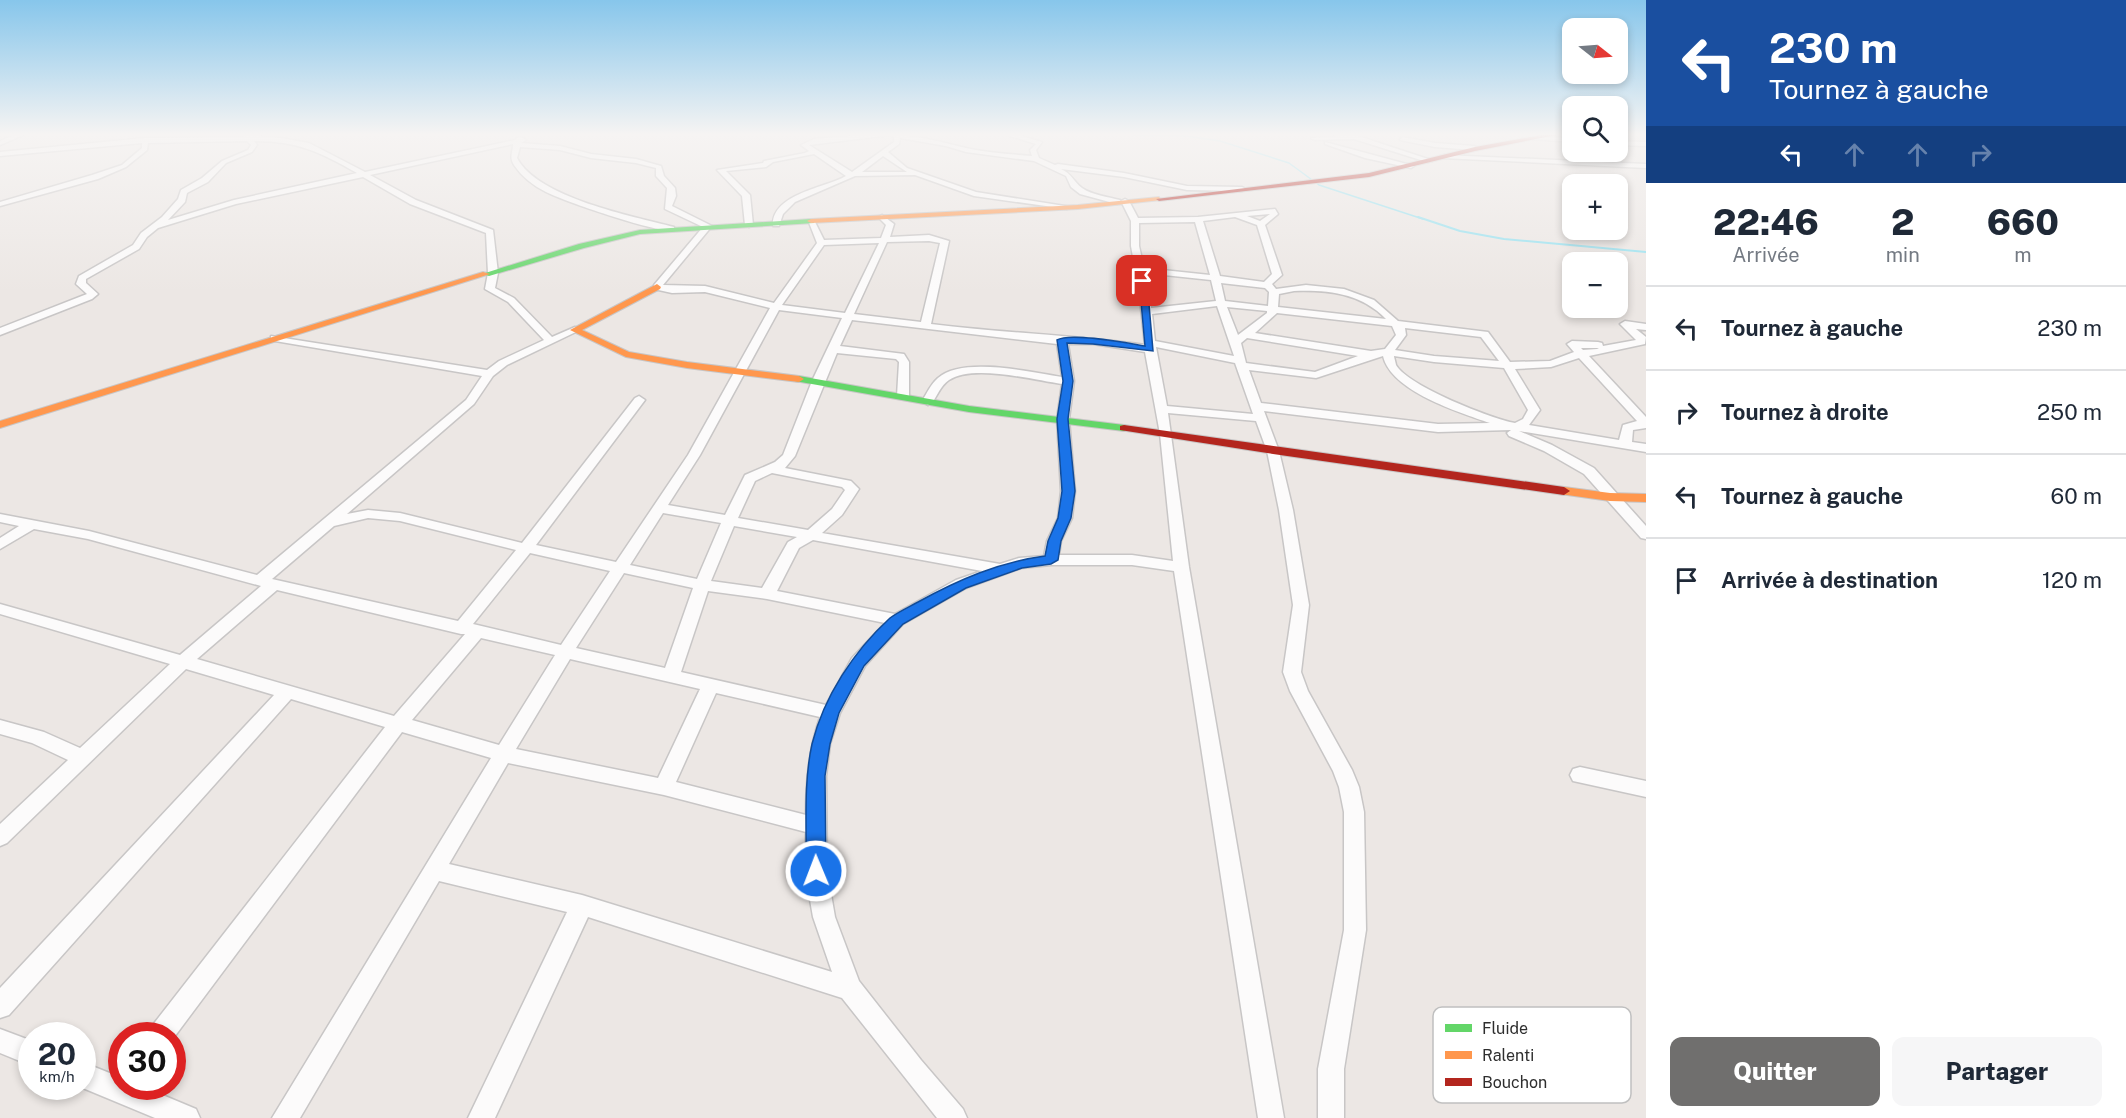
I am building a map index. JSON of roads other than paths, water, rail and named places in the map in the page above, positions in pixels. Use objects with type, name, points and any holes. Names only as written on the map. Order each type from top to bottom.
[{"type":"street","points":[[0,204],[60,187]]},
{"type":"street","points":[[0,332],[93,294],[81,284],[82,278],[140,243],[144,235],[158,226],[182,200],[184,192],[192,187]]},
{"type":"street","points":[[158,226],[234,202],[306,187]]},
{"type":"street","points":[[387,187],[413,202],[490,232],[494,273],[490,289],[512,300],[550,341]]},
{"type":"street","points":[[548,187],[560,195],[582,201],[591,207],[671,229]]},
{"type":"street","points":[[670,187],[672,196],[668,207],[708,226]]},
{"type":"street","points":[[738,187],[746,195],[749,225]]},
{"type":"street","points":[[776,224],[778,212],[790,201],[826,187]]},
{"type":"street","points":[[961,187],[979,196],[1067,207]]},
{"type":"street","points":[[1077,187],[1083,192],[1121,202],[1135,221],[1136,246],[1150,346],[1166,434],[1181,567],[1271,1118]]},
{"type":"street","points":[[1183,187],[1242,189]]},
{"type":"street","points":[[0,425],[275,339],[616,237],[708,226],[1067,207],[1259,187]]},
{"type":"street","points":[[1135,221],[1198,219],[1272,211],[1274,214],[1261,224]]},
{"type":"street","points":[[1236,215],[1261,224]]},
{"type":"street","points":[[671,677],[702,585],[733,508],[750,478],[786,462],[789,456],[818,381],[890,226],[882,217]]},
{"type":"street","points":[[1198,219],[1221,303],[1273,452],[1286,510],[1301,605],[1292,672],[1299,691],[1342,770],[1349,787],[1354,812],[1355,930],[1331,1069],[1330,1118]]},
{"type":"street","points":[[811,222],[821,243]]},
{"type":"street","points":[[1236,342],[1269,317],[1274,310],[1271,288],[1277,275],[1261,224]]},
{"type":"street","points":[[0,837],[327,523],[470,402],[489,374],[523,352],[575,330],[657,287],[708,226]]},
{"type":"street","points":[[821,243],[929,238],[945,241],[925,326]]},
{"type":"street","points":[[285,1118],[565,652],[694,455],[777,307],[821,243]]},
{"type":"street","points":[[1140,270],[1271,288],[1311,288],[1355,294],[1384,312],[1393,324],[1400,328],[1401,335],[1389,358]]},
{"type":"street","points":[[657,287],[675,290],[705,289],[777,307],[925,326],[1062,340],[1150,346],[1241,364],[1316,375],[1373,354]]},
{"type":"street","points":[[1146,312],[1221,303],[1484,335],[1508,366],[1534,410],[1528,421],[1508,427]]},
{"type":"street","points":[[1246,335],[1271,337],[1389,358],[1508,366],[1551,364],[1581,353],[1601,352],[1610,346],[1642,346],[1642,339],[1625,324],[1646,327]]},
{"type":"street","points":[[575,330],[626,354],[739,372],[818,381],[969,409],[1063,419],[1273,452],[1610,497],[1646,498]]},
{"type":"street","points":[[275,339],[489,374]]},
{"type":"street","points":[[1051,560],[1054,541],[1065,518],[1068,491],[1063,419],[1068,381],[1062,340]]},
{"type":"street","points":[[834,349],[900,357],[904,362],[903,396]]},
{"type":"street","points":[[1581,353],[1641,411],[1646,423],[1627,428],[1625,445]]},
{"type":"street","points":[[1389,358],[1409,383],[1442,402],[1508,427],[1589,471],[1646,535]]},
{"type":"street","points":[[928,401],[943,378],[966,371],[1016,374],[1068,381]]},
{"type":"street","points":[[171,1022],[469,630],[526,548],[639,400]]},
{"type":"street","points":[[1161,409],[1258,412],[1438,428],[1508,427],[1646,448]]},
{"type":"street","points":[[766,594],[793,545],[810,536],[837,512],[851,493],[852,487],[771,469]]},
{"type":"street","points":[[659,508],[730,519],[810,536],[1002,570]]},
{"type":"street","points":[[327,523],[368,514],[381,514],[526,548],[622,566],[702,585],[766,594],[897,620]]},
{"type":"street","points":[[0,518],[89,535],[267,583],[831,713]]},
{"type":"street","points":[[0,544],[32,524]]},
{"type":"street","points":[[954,1118],[912,1070],[850,989],[824,917],[816,871],[816,776],[821,744],[831,713],[858,662],[897,620],[961,584],[1020,564],[1051,560],[1132,560],[1181,567]]},
{"type":"street","points":[[0,609],[503,754],[664,787],[815,826]]},
{"type":"street","points":[[664,787],[710,686]]},
{"type":"street","points":[[0,1006],[286,693]]},
{"type":"street","points":[[0,727],[37,737],[83,758]]},
{"type":"street","points":[[1580,775],[1646,789]]},
{"type":"street","points":[[434,870],[582,905],[850,989]]},
{"type":"street","points":[[481,1118],[582,905]]},
{"type":"street","points":[[0,1041],[18,1048]]},
{"type":"street","points":[[147,1100],[187,1118]]},
{"type":"waterway","points":[[1326,187],[1423,219]]},
{"type":"waterway","points":[[1418,217],[1460,231],[1504,239],[1646,252]]}]
